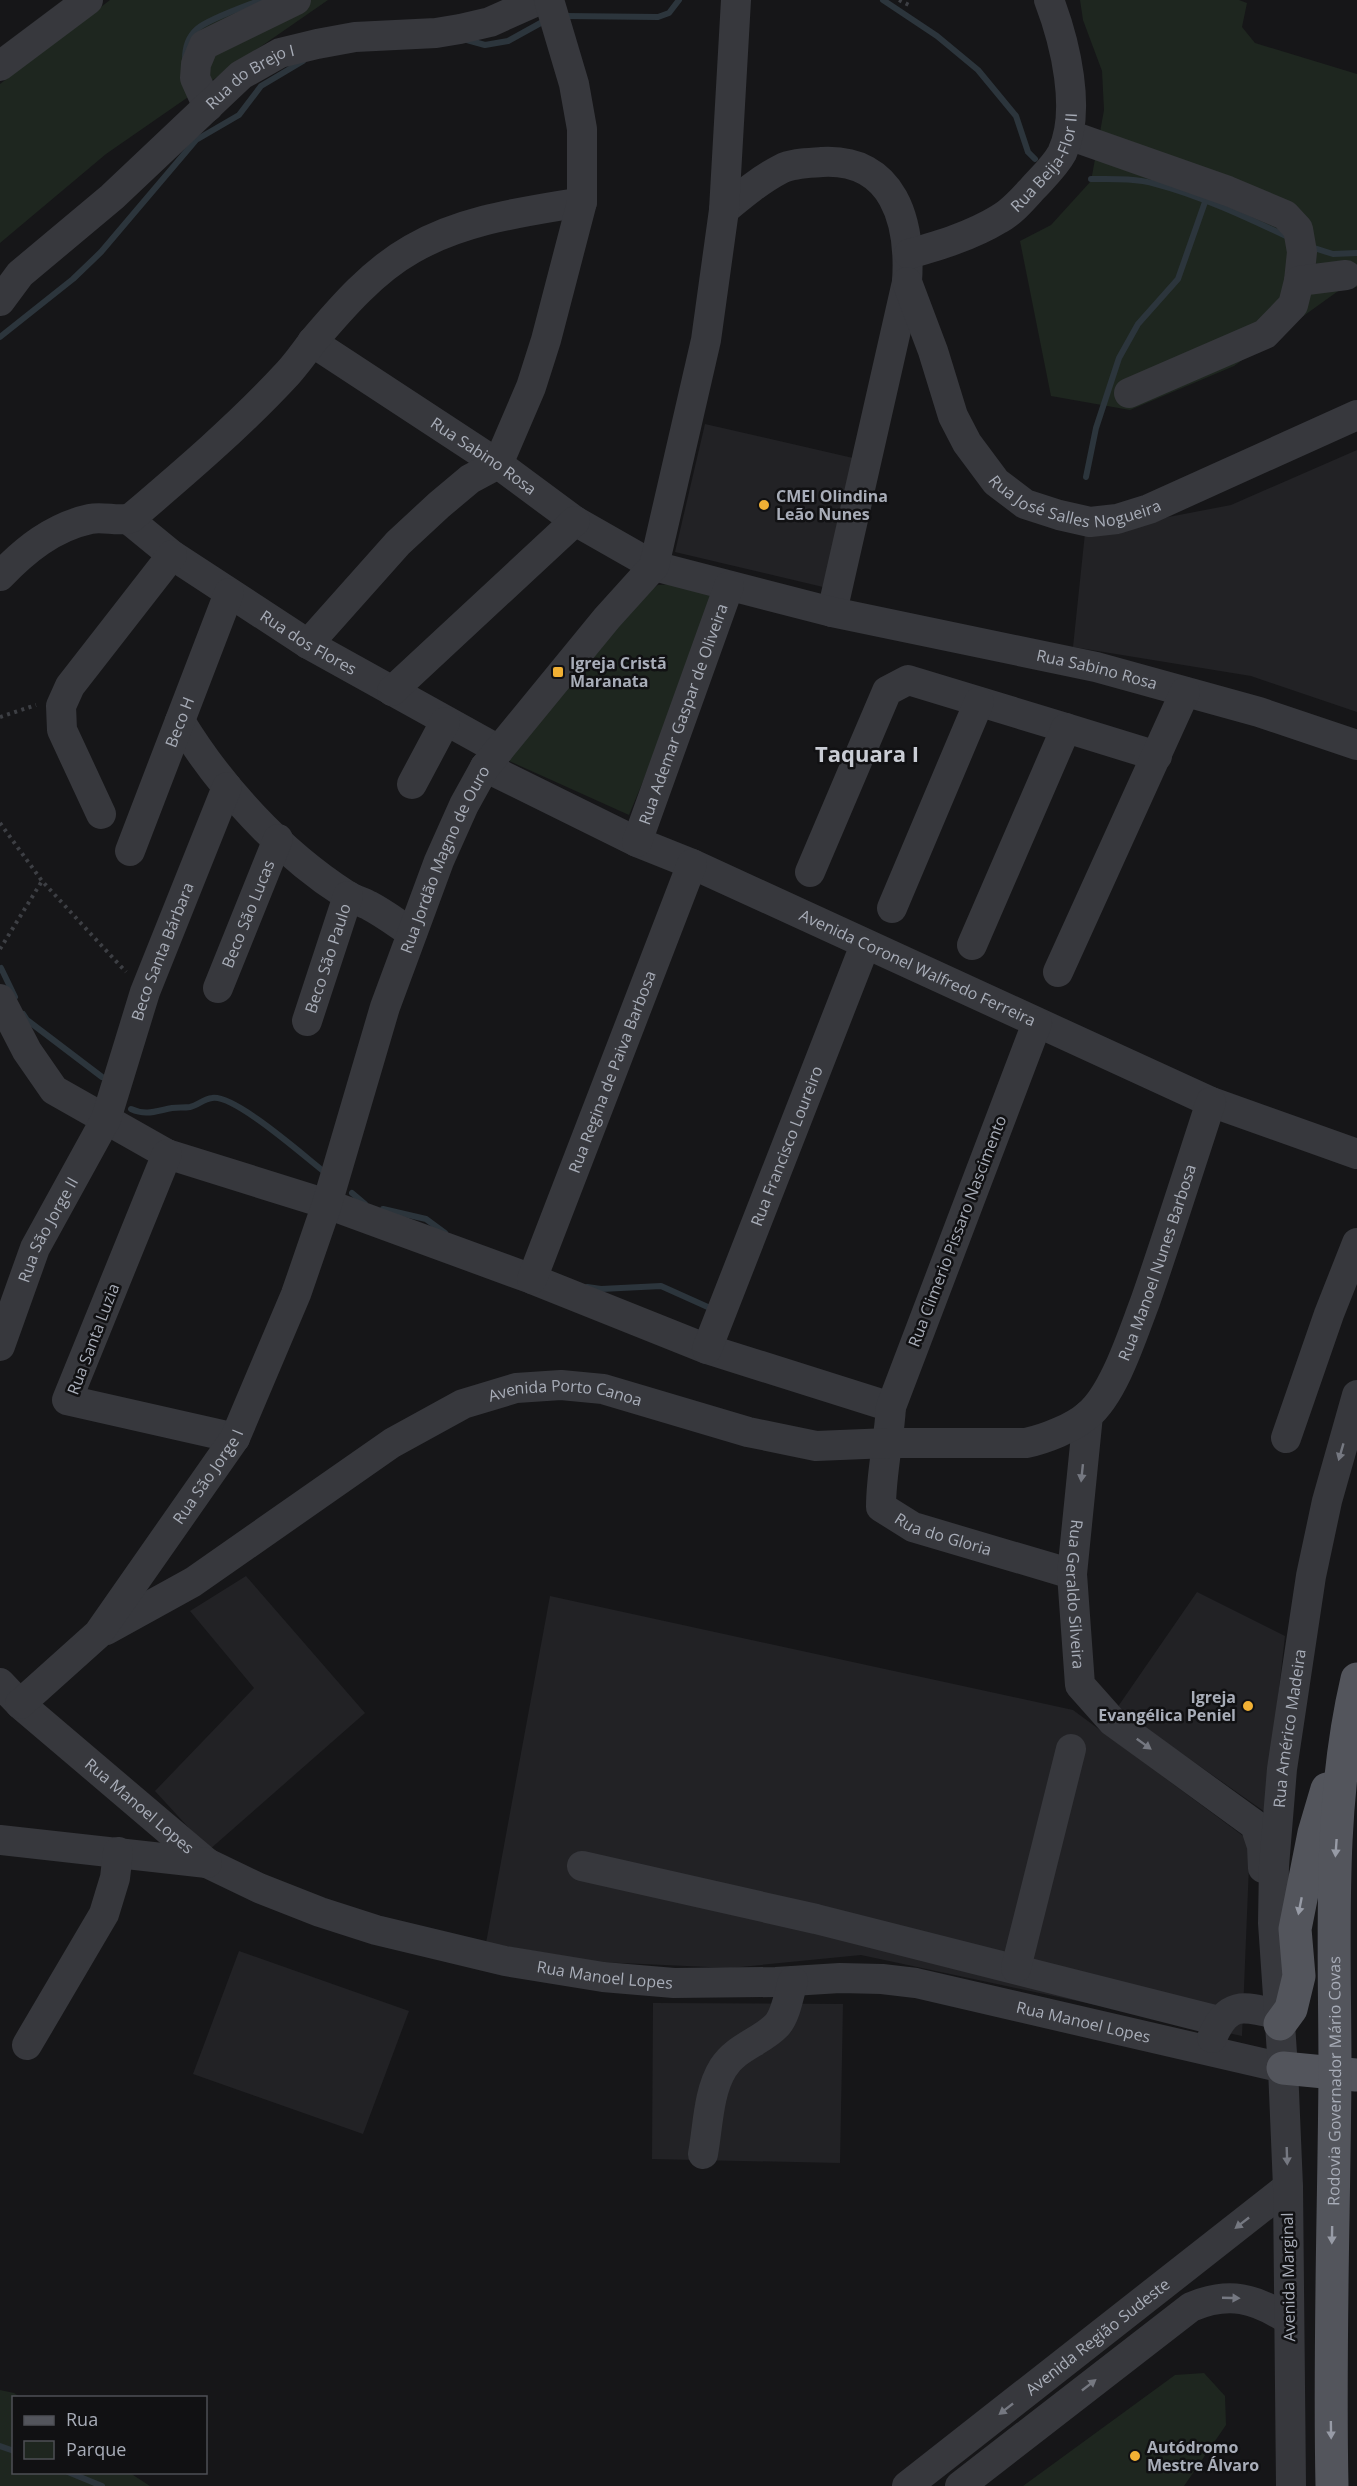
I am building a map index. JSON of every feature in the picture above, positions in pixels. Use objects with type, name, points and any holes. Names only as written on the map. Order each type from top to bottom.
[{"type":"main road","name":"Rodovia Governador Mário Covas","points":[[1332,2486],[1330,2371],[1346,2074],[1334,1916],[1346,1727],[1357,1679]]},
{"type":"main road","points":[[1280,2016],[1291,2008],[1299,1976],[1295,1929],[1314,1833],[1346,1727]]},
{"type":"main road","points":[[1283,2068],[1346,2074]]},
{"type":"street","points":[[0,66],[88,0]]},
{"type":"street","points":[[208,107],[195,78],[196,64],[204,45],[296,0]]},
{"type":"street","name":"Rua do Brejo I","points":[[0,301],[10,278],[112,197],[241,75],[280,53],[355,38],[436,33],[460,29],[490,22],[538,0]]},
{"type":"street","points":[[308,644],[398,543],[470,479],[498,464],[531,387],[582,202],[582,129],[574,84],[549,0]]},
{"type":"street","points":[[654,566],[706,340],[724,210],[736,0]]},
{"type":"street","name":"Rua Beija-Flor II","points":[[908,268],[1000,219],[1023,199],[1053,167],[1062,153],[1069,135],[1071,106],[1068,65],[1049,0]]},
{"type":"street","points":[[1069,135],[1228,191],[1285,215],[1298,229],[1302,252],[1299,281],[1293,305],[1264,334],[1129,393]]},
{"type":"street","points":[[724,210],[756,184],[783,168],[808,163],[838,161],[867,170],[886,186],[907,233],[908,268],[832,612]]},
{"type":"street","points":[[0,576],[36,542],[71,525],[91,519],[128,519],[193,464],[268,394],[290,371],[343,306],[385,267],[413,248],[451,231],[497,217],[582,202]]},
{"type":"street","name":"Rua José Salles Nogueira","points":[[908,268],[953,416],[967,443],[996,482],[1025,504],[1090,522],[1117,519],[1149,509],[1357,415]]},
{"type":"street","points":[[1299,281],[1346,275]]},
{"type":"street","name":"Rua Sabino Rosa","points":[[312,342],[498,464],[574,521],[654,566],[832,612],[1096,667],[1259,712],[1357,745]]},
{"type":"street","name":"Rua dos Flores","points":[[128,519],[172,555],[229,593],[308,644],[446,722],[492,758]]},
{"type":"street","points":[[392,691],[574,521]]},
{"type":"street","points":[[101,814],[62,730],[61,706],[65,695],[172,555]]},
{"type":"street","name":"Rua Jordão Magno de Ouro","points":[[327,1204],[384,1007],[452,832],[492,758],[607,618],[654,566]]},
{"type":"street","name":"Rua Ademar Gaspar de Oliveira","points":[[637,843],[729,586]]},
{"type":"street","name":"Beco H","points":[[130,851],[229,593]]},
{"type":"street","points":[[810,872],[887,691],[908,680],[1157,756]]},
{"type":"street","points":[[1058,972],[1185,692]]},
{"type":"street","points":[[892,908],[979,702]]},
{"type":"street","points":[[180,721],[201,756],[227,787],[310,869],[348,896],[370,906],[412,933]]},
{"type":"street","points":[[412,784],[446,722]]},
{"type":"street","points":[[972,945],[1040,794],[1066,728]]},
{"type":"street","name":"Avenida Coronel Walfredo Ferreira","points":[[492,758],[637,843],[692,864],[1211,1102],[1357,1154]]},
{"type":"street","name":"Beco Santa Bárbara","points":[[106,1119],[146,992],[227,787]]},
{"type":"street","name":"Beco São Lucas","points":[[218,988],[278,839]]},
{"type":"street","name":"Rua Regina de Paiva Barbosa","points":[[532,1279],[692,864]]},
{"type":"street","name":"Beco São Paulo","points":[[308,1021],[348,896]]},
{"type":"street","name":"Rua Francisco Loureiro","points":[[707,1349],[865,945]]},
{"type":"street","points":[[0,999],[27,1051],[54,1090],[167,1154],[327,1204],[532,1279],[707,1349],[891,1407]]},
{"type":"street","name":"Rua Climerio Pissaro Nascimento","points":[[889,1443],[891,1407],[1037,1023]]},
{"type":"street","name":"Rua Manoel Nunes Barbosa","points":[[1088,1415],[1115,1376],[1130,1343],[1211,1102]]},
{"type":"street","name":"Rua São Jorge II","points":[[0,1346],[35,1248],[106,1119]]},
{"type":"street","name":"Rua Santa Luzia","points":[[167,1154],[68,1400],[235,1438]]},
{"type":"street","name":"Rua São Jorge I","points":[[20,1704],[98,1634],[235,1438],[296,1294],[327,1204]]},
{"type":"street","points":[[1286,1438],[1329,1314],[1357,1243]]},
{"type":"street","name":"Avenida Porto Canoa","points":[[98,1634],[193,1582],[392,1443],[463,1404],[516,1388],[561,1386],[603,1389],[748,1432],[816,1446],[889,1443],[1026,1443],[1044,1439],[1088,1415]]},
{"type":"street","name":"Rua Américo Madeira","points":[[1283,2068],[1273,1923],[1274,1866],[1282,1770],[1311,1576],[1327,1501],[1357,1395]]},
{"type":"street","name":"Rua Geraldo Silveira","points":[[1088,1415],[1072,1574],[1080,1685],[1112,1721],[1255,1825],[1259,1833],[1263,1860],[1265,1975],[1270,1995],[1280,2016]]},
{"type":"street","name":"Rua do Gloria","points":[[889,1443],[881,1482],[881,1507],[913,1527],[1072,1574]]},
{"type":"street","name":"Rua Manoel Lopes","points":[[0,1683],[20,1704],[207,1863],[259,1888],[320,1912],[376,1930],[505,1961],[603,1977],[674,1983],[793,1982],[840,1978],[916,1983],[1283,2068]]},
{"type":"street","points":[[1016,1968],[1071,1749]]},
{"type":"street","points":[[0,1840],[207,1863]]},
{"type":"street","points":[[27,2045],[104,1914],[115,1878],[118,1852]]},
{"type":"street","points":[[582,1866],[816,1919],[1219,2021]]},
{"type":"street","points":[[703,2154],[715,2087],[723,2068],[740,2050],[777,2025],[793,1982]]},
{"type":"street","points":[[1206,2052],[1219,2021],[1228,2012],[1236,2009],[1261,2011],[1280,2016]]},
{"type":"street","name":"Avenida Marginal","points":[[1283,2068],[1288,2187],[1291,2486]]},
{"type":"street","name":"Avenida Região Sudeste","points":[[907,2486],[1288,2187]]},
{"type":"street","name":"Avenida Região Sudeste","points":[[960,2486],[1191,2307],[1218,2298],[1238,2298],[1259,2302],[1289,2320]]},
{"type":"street","points":[[1272,2486],[1291,2445]]},
{"type":"path","points":[[898,0],[911,6]]},
{"type":"path","points":[[0,717],[65,695]]},
{"type":"path","points":[[0,823],[42,881],[146,992]]},
{"type":"path","points":[[0,949],[42,881]]},
{"type":"shaded area","name":"CMEI Olindina Leão Nunes","points":[[705,424],[853,458],[823,587],[675,552]]},
{"type":"shaded area","points":[[1357,450],[1357,712],[1251,676],[1073,647],[1085,533],[1231,505]]},
{"type":"shaded area","points":[[246,1576],[365,1713],[209,1850],[155,1791],[254,1688],[190,1611]]},
{"type":"shaded area","points":[[1197,1592],[1285,1636],[1265,1812],[1117,1708]]},
{"type":"shaded area","points":[[550,1596],[1073,1710],[1250,1841],[1242,2036],[861,1955],[730,1968],[599,1962],[486,1943]]},
{"type":"shaded area","points":[[239,1951],[409,2011],[363,2134],[193,2074]]},
{"type":"shaded area","points":[[653,2003],[843,2004],[840,2163],[652,2159]]},
{"type":"green space","points":[[110,0],[328,0],[106,154],[0,243],[0,84]]},
{"type":"green space","points":[[1080,0],[1239,0],[1247,3],[1242,27],[1255,43],[1357,74],[1357,287],[1341,289],[1234,366],[1130,410],[1051,396],[1020,241],[1051,225],[1091,181],[1104,110],[1102,71],[1083,20]]},
{"type":"green space","points":[[686,583],[707,589],[715,608],[629,815],[507,760],[633,602],[658,585]]},
{"type":"green space","name":"Autódromo Mestre Álvaro","points":[[1204,2373],[1225,2396],[1226,2425],[1184,2486],[1023,2486],[1175,2375]]},
{"type":"green space","points":[[0,2390],[18,2396],[12,2396],[12,2474],[132,2474],[150,2486],[0,2486]]},
{"type":"waterway","points":[[185,59],[191,36],[202,25],[261,0]]},
{"type":"waterway","points":[[564,16],[658,17],[669,13],[679,0]]},
{"type":"waterway","points":[[883,0],[937,36],[978,70],[1016,116],[1028,152],[1035,159]]},
{"type":"waterway","points":[[467,40],[485,45],[508,41],[546,20]]},
{"type":"waterway","points":[[0,337],[73,279],[101,252],[196,140],[239,115],[261,86],[303,61]]},
{"type":"waterway","points":[[1091,179],[1124,179],[1156,184],[1223,207],[1288,237]]},
{"type":"waterway","points":[[1086,477],[1096,428],[1119,358],[1138,324],[1178,279],[1205,202]]},
{"type":"waterway","points":[[1311,247],[1333,254],[1357,253]]},
{"type":"waterway","points":[[1,968],[15,997]]},
{"type":"waterway","points":[[23,1014],[27,1020],[102,1077]]},
{"type":"waterway","points":[[131,1109],[151,1112],[190,1107],[212,1098],[223,1099],[253,1116],[327,1174]]},
{"type":"waterway","points":[[352,1193],[365,1204]]},
{"type":"waterway","points":[[383,1209],[426,1219],[445,1233]]},
{"type":"waterway","points":[[587,1287],[601,1289],[661,1286],[710,1308]]},
{"type":"waterway","points":[[0,2446],[12,2450]]},
{"type":"waterway","points":[[73,2474],[102,2486]]},
{"type":"place","name":"CMEI Olindina Leão Nunes","points":[[764,505]]},
{"type":"place","name":"Igreja Cristã Maranata","points":[[558,672]]},
{"type":"place","name":"Igreja Evangélica Peniel","points":[[1248,1706]]},
{"type":"place","name":"Autódromo Mestre Álvaro","points":[[1135,2456]]},
{"type":"district","name":"Taquara I","points":[[867,754]]}]
